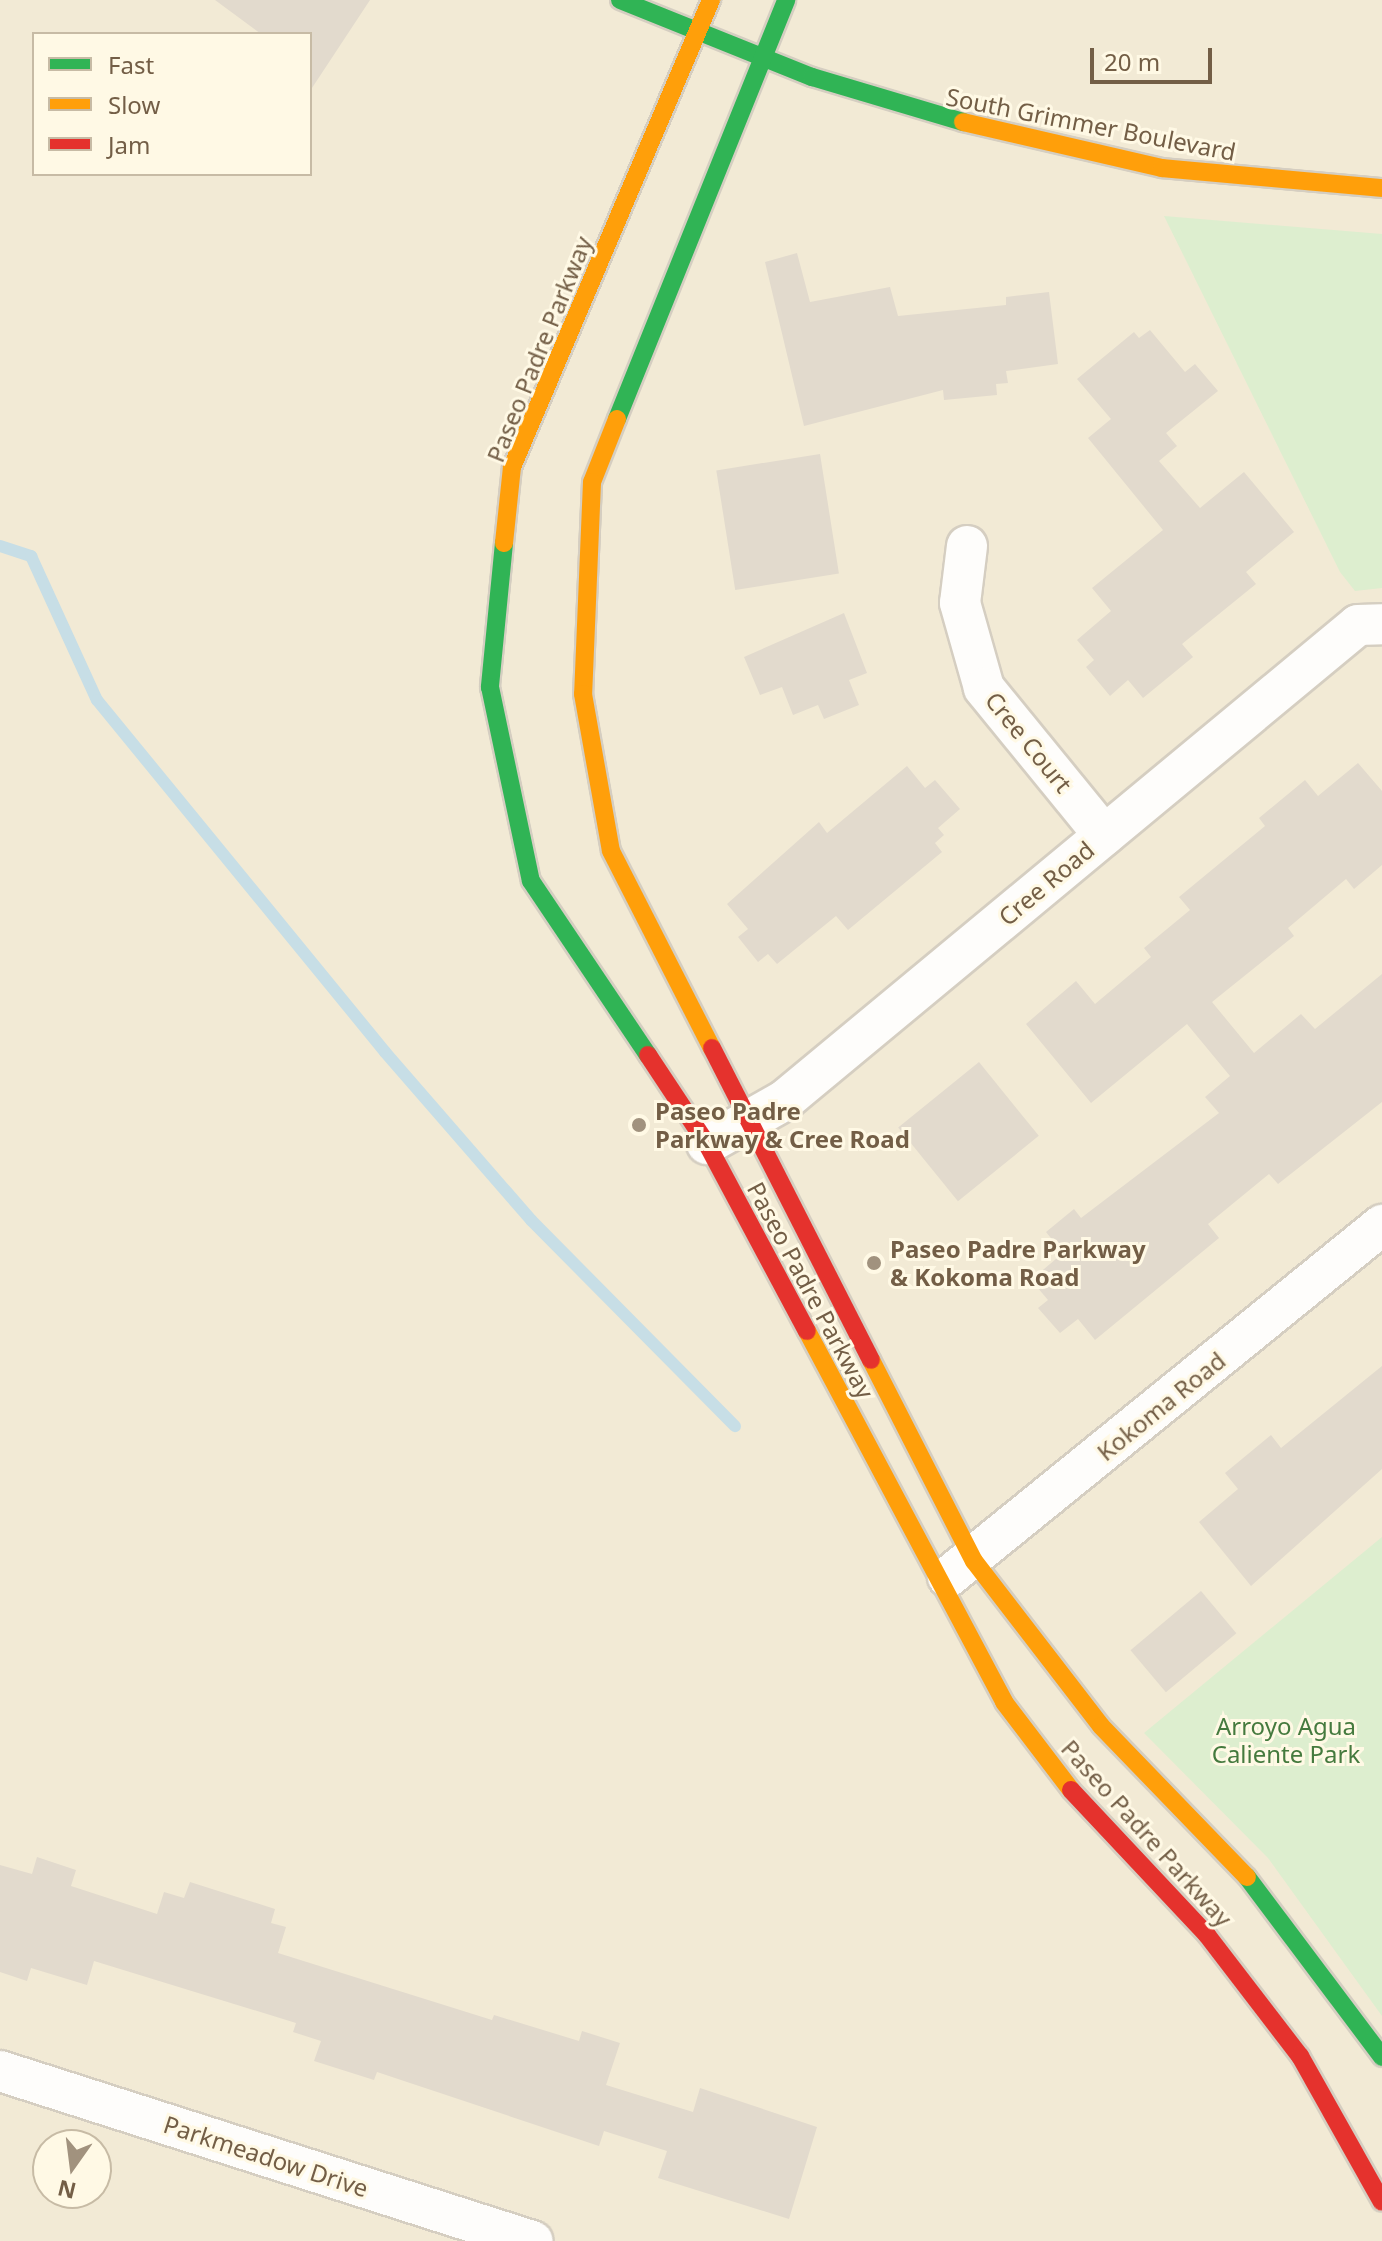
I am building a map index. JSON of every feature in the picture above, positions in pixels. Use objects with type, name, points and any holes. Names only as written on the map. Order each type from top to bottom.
[{"type":"main road","name":"South Grimmer Boulevard","points":[[620,0],[763,59],[919,114],[1023,140],[1282,184],[1382,188]]},
{"type":"main road","name":"Paseo Padre Parkway","points":[[711,0],[512,467],[490,687],[531,881],[707,1144],[1004,1702],[1079,1801],[1207,1935],[1300,2056],[1382,2202]]},
{"type":"main road","name":"Paseo Padre Parkway","points":[[786,0],[592,482],[583,694],[611,851],[750,1116],[974,1561],[1101,1726],[1256,1886],[1382,2057]]},
{"type":"street","name":"Cree Court","points":[[967,546],[960,603],[984,688],[1104,835]]},
{"type":"street","name":"Cree Road","points":[[707,1144],[750,1116],[785,1100],[1358,625],[1382,624]]},
{"type":"street","name":"Kokoma Road","points":[[938,1583],[974,1561],[1382,1225]]},
{"type":"street","name":"Parkmeadow Drive","points":[[0,2071],[532,2241]]},
{"type":"shaded area","points":[[0,0],[1382,0],[1382,2241],[0,2241]]},
{"type":"green space","points":[[1164,216],[1382,234],[1382,588],[1355,591],[1340,572]]},
{"type":"green space","name":"Arroyo Agua Caliente Park","points":[[1382,1537],[1382,2016],[1268,1858],[1144,1733]]},
{"type":"building","points":[[215,0],[370,0],[312,88],[312,32],[258,32]]},
{"type":"building","points":[[797,253],[810,302],[890,287],[898,316],[1006,305],[1006,297],[1049,292],[1058,364],[1006,371],[1008,383],[996,384],[997,395],[944,400],[943,390],[804,426],[765,262]]},
{"type":"building","points":[[1150,330],[1185,372],[1195,364],[1218,391],[1166,433],[1177,446],[1159,461],[1200,508],[1244,472],[1294,532],[1246,572],[1256,584],[1182,644],[1193,657],[1143,698],[1128,680],[1110,696],[1086,667],[1094,660],[1077,640],[1111,611],[1092,588],[1163,530],[1088,438],[1111,419],[1077,379],[1134,332],[1139,338]]},
{"type":"building","points":[[820,454],[839,574],[735,590],[716,470]]},
{"type":"building","points":[[844,613],[867,673],[849,680],[859,705],[824,719],[818,705],[793,715],[782,687],[760,695],[744,657]]},
{"type":"building","points":[[1358,763],[1382,791],[1382,865],[1354,889],[1346,879],[1288,928],[1294,936],[1212,1002],[1254,1053],[1301,1014],[1315,1029],[1382,974],[1382,1102],[1278,1184],[1269,1174],[1208,1224],[1219,1238],[1095,1340],[1078,1319],[1060,1333],[1038,1308],[1048,1300],[1031,1280],[1063,1253],[1046,1232],[1074,1209],[1081,1218],[1219,1113],[1205,1097],[1230,1076],[1187,1024],[1091,1103],[1026,1024],[1076,981],[1095,1004],[1151,957],[1144,948],[1190,910],[1179,897],[1265,826],[1259,818],[1305,780],[1318,796]]},
{"type":"building","points":[[907,766],[925,788],[935,780],[960,809],[938,828],[944,835],[935,843],[942,852],[848,930],[836,916],[777,964],[768,954],[758,962],[738,937],[748,929],[727,904],[819,822],[827,833]]},
{"type":"building","points":[[979,1062],[1039,1136],[958,1201],[898,1127]]},
{"type":"building","points":[[1382,1366],[1382,1469],[1251,1586],[1199,1522],[1238,1489],[1225,1473],[1271,1435],[1281,1448]]},
{"type":"building","points":[[1201,1591],[1236,1633],[1166,1692],[1131,1650]]},
{"type":"building","points":[[37,1857],[76,1870],[71,1886],[157,1914],[164,1892],[184,1898],[190,1882],[275,1909],[271,1923],[286,1927],[278,1953],[492,2020],[494,2015],[579,2041],[582,2031],[620,2043],[606,2085],[693,2112],[700,2088],[817,2127],[789,2219],[658,2178],[667,2151],[604,2131],[599,2146],[377,2072],[374,2080],[314,2061],[321,2041],[293,2032],[296,2023],[94,1961],[87,1985],[31,1968],[27,1981],[0,1972],[0,1865],[32,1874]]},
{"type":"waterway","points":[[0,546],[31,556],[97,700],[385,1052],[531,1220],[735,1426]]},
{"type":"traffic: fast","points":[[620,0],[812,77],[963,122]]},
{"type":"traffic: fast","points":[[617,419],[786,0]]},
{"type":"traffic: fast","points":[[504,543],[490,687],[531,881],[648,1055]]},
{"type":"traffic: fast","points":[[1247,1877],[1382,2057]]},
{"type":"traffic: slow","points":[[504,543],[512,467],[711,0]]},
{"type":"traffic: slow","points":[[963,122],[1162,168],[1382,188]]},
{"type":"traffic: slow","points":[[617,419],[592,482],[583,694],[611,851],[712,1048]]},
{"type":"traffic: slow","points":[[807,1331],[1004,1702],[1071,1790]]},
{"type":"traffic: slow","points":[[871,1360],[974,1561],[1101,1726],[1247,1877]]},
{"type":"traffic: jam","points":[[712,1048],[871,1360]]},
{"type":"traffic: jam","points":[[648,1055],[707,1144],[807,1331]]},
{"type":"traffic: jam","points":[[1071,1790],[1207,1935],[1300,2056],[1382,2202]]},
{"type":"place","name":"Paseo Padre Parkway & Cree Road","points":[[639,1125]]},
{"type":"place","name":"Paseo Padre Parkway & Kokoma Road","points":[[874,1263]]}]
